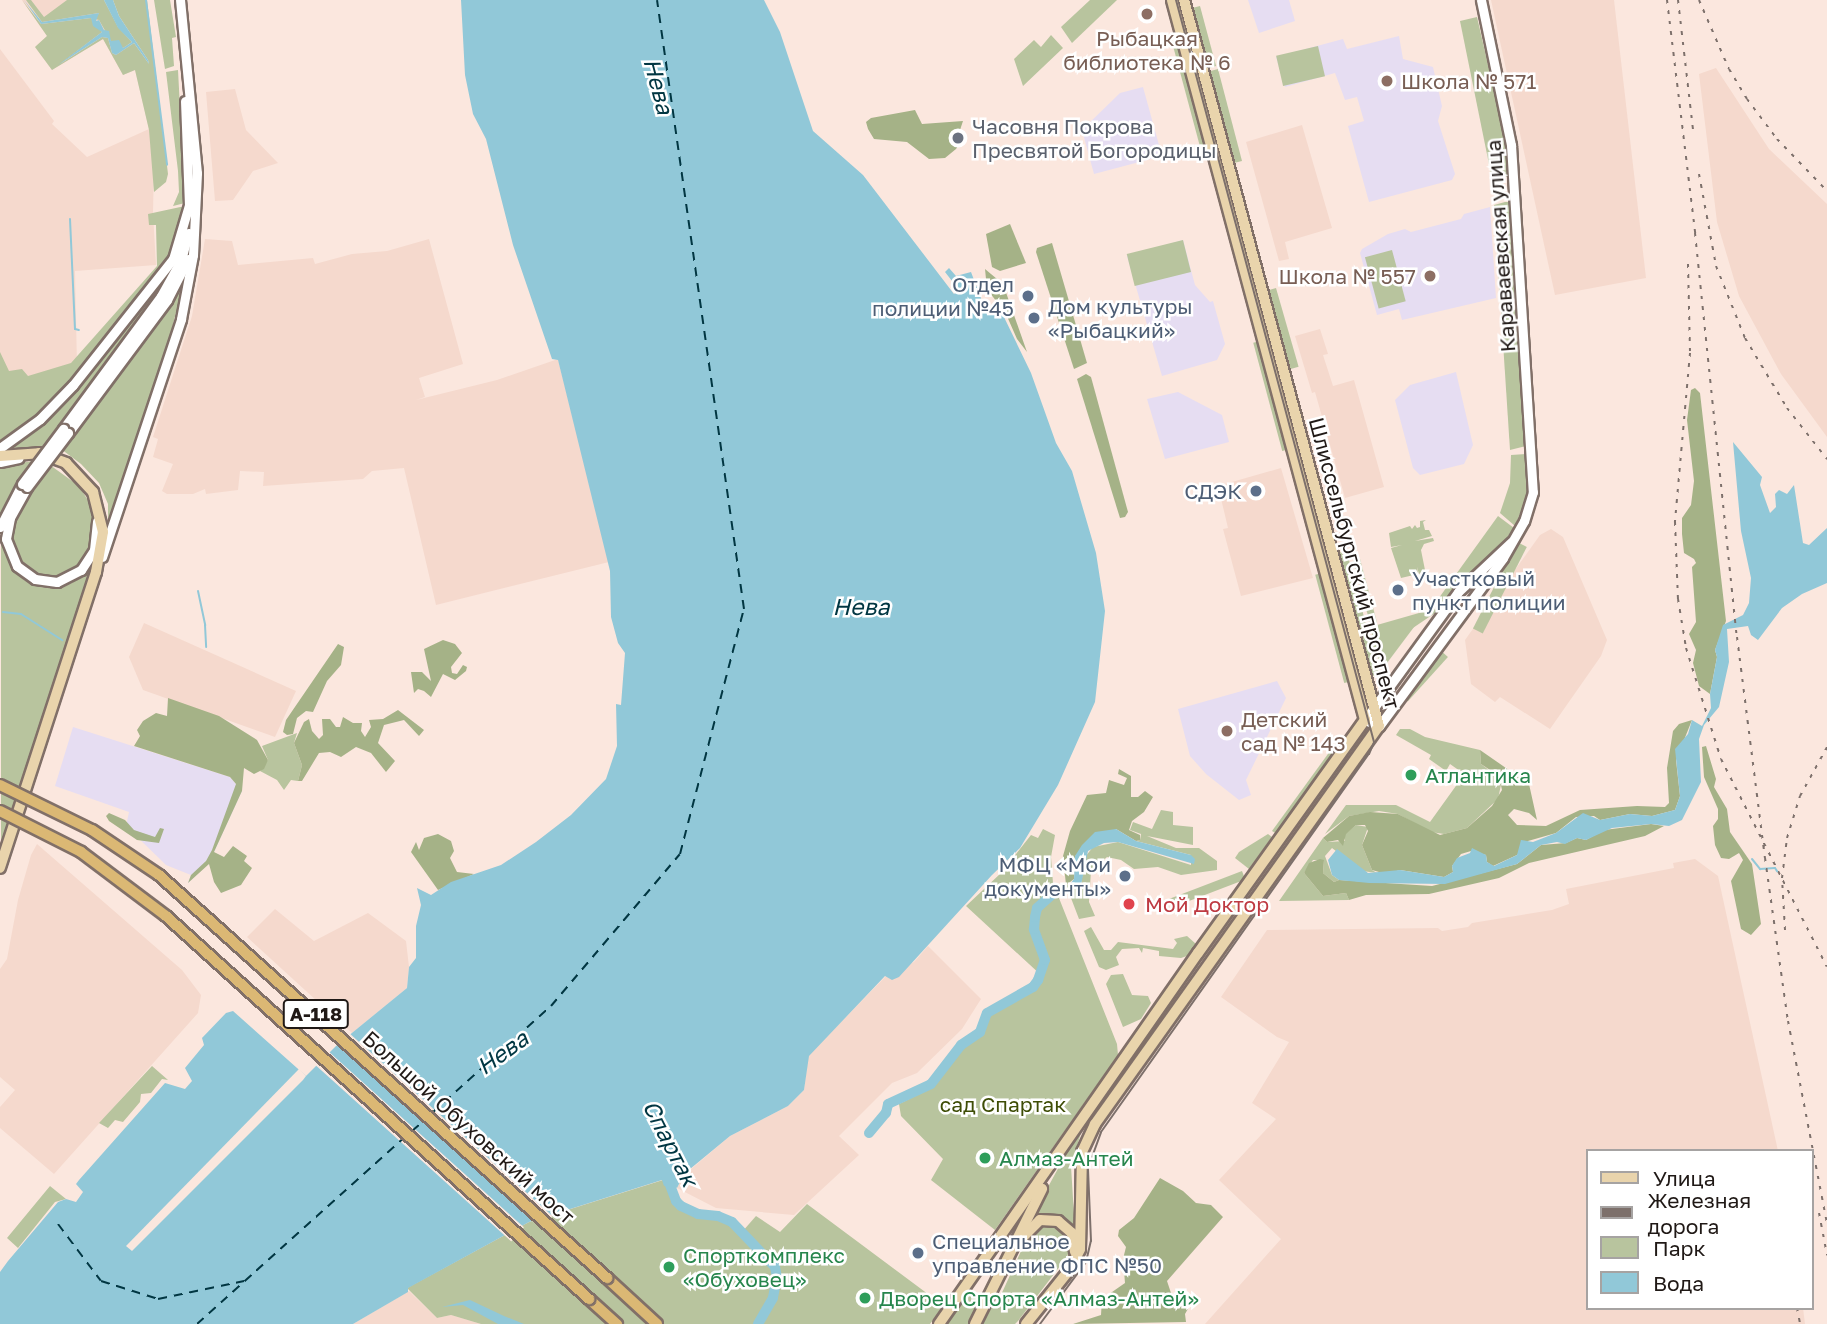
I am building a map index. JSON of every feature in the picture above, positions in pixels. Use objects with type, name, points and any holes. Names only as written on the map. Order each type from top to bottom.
[{"type":"highway","name":"Большой Обуховский мост","points":[[0,785],[92,830],[159,875],[657,1324]]},
{"type":"highway","name":"А-118","points":[[0,811],[81,852],[166,916],[617,1324]]},
{"type":"main road","points":[[0,527],[25,485],[171,281],[187,241],[188,147],[174,0]]},
{"type":"main road","points":[[0,869],[180,319],[194,245],[197,173],[180,0]]},
{"type":"main road","name":"Шлиссельбургский проспект","points":[[1172,0],[1365,720],[1379,726]]},
{"type":"main road","name":"Шлиссельбургский проспект","points":[[1184,0],[1379,726]]},
{"type":"main road","name":"Караваевская улица","points":[[1481,0],[1512,154],[1533,492],[1527,514],[1511,542]]},
{"type":"main road","points":[[0,448],[53,407],[133,313],[173,259],[189,207]]},
{"type":"main road","points":[[65,431],[167,300],[194,245]]},
{"type":"main road","points":[[0,456],[21,452],[48,454],[66,463],[82,476],[93,492],[102,520],[102,542],[96,572]]},
{"type":"main road","points":[[0,462],[36,458],[57,464],[72,474],[88,492],[96,514],[98,535],[89,561],[72,578],[57,582],[38,580],[24,573],[12,558],[6,545],[7,528],[25,485]]},
{"type":"main road","points":[[939,1324],[1198,953],[1458,592],[1511,542]]},
{"type":"main road","points":[[1026,1324],[1070,1269],[1080,1249],[1080,1175],[1084,1145],[1095,1124],[1209,961],[1508,550],[1511,542]]},
{"type":"main road","points":[[1287,828],[1299,836]]},
{"type":"main road","points":[[1198,953],[1209,961]]},
{"type":"main road","points":[[975,1324],[1066,1145]]},
{"type":"main road","points":[[1003,1266],[1024,1234],[1036,1222],[1049,1218],[1063,1223],[1072,1233],[1075,1252],[1070,1269]]},
{"type":"main road","points":[[1020,1324],[1037,1310]]},
{"type":"shaded area","points":[[22,0],[100,0],[141,66],[155,120],[153,213],[156,265],[75,271],[77,366],[0,388],[0,49],[54,121],[52,124],[87,157],[149,129],[135,70],[123,75],[103,39],[52,70],[35,47],[47,36]]},
{"type":"shaded area","points":[[1248,0],[1289,0],[1295,21],[1259,33]]},
{"type":"shaded area","points":[[1491,0],[1614,0],[1646,278],[1555,295]]},
{"type":"shaded area","points":[[1399,36],[1403,59],[1433,67],[1442,106],[1438,121],[1455,174],[1452,180],[1369,202],[1348,126],[1364,121],[1357,97],[1345,100],[1335,73],[1285,87],[1276,57],[1343,39],[1347,49]]},
{"type":"shaded area","points":[[1716,68],[1769,149],[1827,204],[1827,437],[1781,374],[1739,296],[1717,222],[1699,74]]},
{"type":"shaded area","points":[[1143,87],[1162,156],[1094,174],[1082,130],[1120,93]]},
{"type":"shaded area","points":[[235,89],[246,130],[278,163],[253,171],[233,200],[215,201],[206,92]]},
{"type":"shaded area","points":[[1302,125],[1332,228],[1285,242],[1289,259],[1279,261],[1246,142]]},
{"type":"shaded area","name":"Школа № 557","points":[[1490,207],[1496,298],[1402,320],[1399,309],[1377,315],[1360,253],[1362,249],[1388,234],[1405,229],[1411,232],[1461,219],[1464,214]]},
{"type":"shaded area","points":[[205,239],[232,241],[238,265],[313,258],[315,264],[352,254],[387,251],[429,239],[463,364],[419,378],[425,397],[416,400],[497,380],[558,359],[609,562],[436,605],[404,468],[372,471],[363,479],[263,486],[264,472],[240,471],[238,490],[206,494],[205,489],[193,494],[167,494],[162,491],[173,464],[153,457],[158,439],[153,437],[192,316]]},
{"type":"shaded area","points":[[1183,240],[1195,285],[1210,302],[1213,301],[1225,344],[1217,360],[1162,376],[1127,256]]},
{"type":"shaded area","points":[[1320,329],[1328,354],[1323,355],[1333,386],[1354,380],[1384,487],[1345,498],[1315,392],[1312,393],[1295,336]]},
{"type":"shaded area","points":[[1456,372],[1473,445],[1464,464],[1420,475],[1413,468],[1395,400],[1410,385]]},
{"type":"shaded area","points":[[1178,392],[1222,415],[1229,442],[1165,459],[1147,399]]},
{"type":"shaded area","points":[[1281,468],[1313,578],[1241,596],[1223,529],[1228,528],[1218,486]]},
{"type":"shaded area","points":[[1551,529],[1563,537],[1607,640],[1601,656],[1550,729],[1500,697],[1495,702],[1471,684],[1465,640],[1540,535]]},
{"type":"shaded area","points":[[144,623],[296,691],[275,737],[143,690],[129,657]]},
{"type":"shaded area","name":"Детский сад № 143","points":[[1277,681],[1286,698],[1246,780],[1251,795],[1239,800],[1206,774],[1190,756],[1178,709]]},
{"type":"shaded area","points":[[73,727],[230,777],[242,791],[209,863],[188,883],[191,875],[166,865],[126,826],[129,812],[55,786]]},
{"type":"shaded area","points":[[37,844],[182,970],[201,995],[198,1013],[54,1174],[0,1128],[0,1107],[15,1090],[0,1077],[0,969],[7,959],[18,900],[31,855]]},
{"type":"shaded area","points":[[1695,859],[1718,876],[1778,1149],[1586,1149],[1586,1310],[1803,1310],[1805,1324],[1205,1324],[1281,1239],[1219,1180],[1276,1119],[1252,1103],[1289,1042],[1277,1037],[1221,997],[1267,930],[1438,928],[1442,931],[1468,927],[1472,923],[1552,910],[1569,904],[1566,889],[1674,868],[1673,863]]},
{"type":"shaded area","points":[[275,909],[314,941],[368,913],[406,941],[409,967],[407,988],[352,1033],[247,937]]},
{"type":"shaded area","points":[[928,946],[981,999],[962,1029],[917,1073],[892,1083],[839,1136],[859,1155],[794,1215],[716,1208],[677,1188],[684,1175],[730,1136],[788,1106],[804,1090],[808,1056],[886,976],[914,962]]},
{"type":"shaded area","points":[[409,1291],[437,1318],[451,1315],[481,1324],[353,1324]]},
{"type":"green space","points":[[22,0],[41,24],[91,18],[102,32],[60,64],[102,37],[108,38],[112,53],[116,55],[134,43],[149,64],[119,16],[113,0],[147,0],[168,174],[166,182],[154,192],[149,130],[135,70],[123,75],[103,39],[52,70],[35,47],[47,36]]},
{"type":"green space","points":[[26,0],[31,0],[44,17],[67,0],[104,0],[118,27],[132,42],[123,48],[111,41],[99,20],[95,19],[99,13],[42,22]]},
{"type":"green space","points":[[154,0],[170,0],[176,37],[172,38],[174,66],[165,69]]},
{"type":"green space","points":[[1090,0],[1117,0],[1072,43],[1061,27]]},
{"type":"green space","points":[[1200,6],[1216,66],[1206,68],[1190,9]]},
{"type":"green space","points":[[1477,17],[1504,134],[1509,176],[1492,179],[1460,21]]},
{"type":"green space","points":[[1051,35],[1063,48],[1023,86],[1014,59],[1034,40],[1041,47]]},
{"type":"green space","points":[[1180,45],[1210,157],[1203,159],[1173,47]]},
{"type":"green space","points":[[1318,46],[1325,76],[1283,86],[1276,56]]},
{"type":"green space","points":[[1218,69],[1242,161],[1234,163],[1207,72]]},
{"type":"green space","points":[[178,70],[185,203],[173,206],[179,192],[178,171],[166,72]]},
{"type":"green space","points":[[915,110],[922,124],[963,121],[960,130],[950,134],[958,146],[945,158],[929,159],[907,142],[874,139],[868,129],[866,122],[871,118]]},
{"type":"green space","points":[[1511,202],[1517,297],[1500,303],[1494,205]]},
{"type":"green space","points":[[185,206],[170,259],[62,392],[36,417],[0,443],[0,352],[9,371],[22,369],[28,376],[71,363],[157,266],[156,225],[149,225],[148,214]]},
{"type":"green space","points":[[1010,224],[1026,263],[1000,271],[992,267],[986,234]]},
{"type":"green space","points":[[1183,240],[1191,272],[1135,286],[1127,254]]},
{"type":"green space","points":[[1052,243],[1087,363],[1074,369],[1036,252],[1037,248]]},
{"type":"green space","points":[[1392,250],[1406,301],[1379,308],[1365,257]]},
{"type":"green space","points":[[985,269],[1003,284],[1027,352],[1017,339],[1006,314],[987,289]]},
{"type":"green space","points":[[170,272],[157,297],[44,447],[9,449],[51,416]]},
{"type":"green space","points":[[184,282],[165,355],[108,521],[108,504],[99,483],[81,464],[61,449]]},
{"type":"green space","points":[[1276,288],[1299,367],[1288,370],[1265,291]]},
{"type":"green space","points":[[1515,310],[1526,446],[1510,450],[1501,312]]},
{"type":"green space","points":[[1260,341],[1289,449],[1282,451],[1253,343]]},
{"type":"green space","points":[[1086,374],[1091,377],[1128,512],[1125,517],[1120,518],[1077,379]]},
{"type":"green space","points":[[1695,388],[1700,393],[1726,621],[1715,650],[1717,657],[1710,694],[1699,686],[1693,663],[1696,650],[1689,634],[1696,622],[1692,567],[1696,563],[1684,553],[1682,534],[1682,518],[1691,505],[1694,481],[1687,420],[1691,390]]},
{"type":"green space","points":[[1527,454],[1527,497],[1515,526],[1500,513],[1510,483],[1511,455]]},
{"type":"green space","points":[[33,461],[14,489],[0,519],[0,466]]},
{"type":"green space","points":[[50,465],[79,486],[89,502],[95,529],[87,558],[69,575],[47,579],[29,573],[14,557],[9,533],[19,507]]},
{"type":"green space","points":[[1498,516],[1514,528],[1498,550],[1439,605],[1436,602]]},
{"type":"green space","points":[[1426,520],[1423,522],[1425,530],[1429,530],[1432,536],[1415,541],[1433,538],[1434,541],[1424,544],[1421,550],[1425,570],[1419,574],[1417,567],[1418,574],[1401,578],[1391,548],[1402,545],[1391,547],[1389,533],[1410,526],[1412,529],[1415,525],[1420,527],[1420,521]]},
{"type":"green space","points":[[1,539],[11,566],[24,580],[40,587],[56,588],[72,583],[93,565],[1,851]]},
{"type":"green space","points":[[1517,542],[1527,547],[1483,633],[1473,628]]},
{"type":"green space","points":[[1337,549],[1349,560],[1379,674],[1369,677]]},
{"type":"green space","points":[[1360,559],[1377,623],[1370,625],[1353,561]]},
{"type":"green space","points":[[1322,573],[1351,681],[1344,683],[1315,575]]},
{"type":"green space","points":[[1433,606],[1437,612],[1367,659],[1363,653]]},
{"type":"green space","points":[[1426,611],[1387,663],[1379,662],[1370,627]]},
{"type":"green space","points":[[443,640],[455,644],[462,653],[451,667],[452,673],[457,674],[463,665],[467,667],[466,671],[455,680],[443,674],[431,697],[418,689],[414,693],[411,672],[422,672],[431,681],[424,649]]},
{"type":"green space","points":[[338,644],[344,647],[341,665],[327,681],[313,712],[306,711],[297,718],[293,734],[287,735],[283,732],[286,720]]},
{"type":"green space","points":[[1439,649],[1448,657],[1408,702],[1399,694]]},
{"type":"green space","points":[[168,698],[219,716],[257,740],[268,760],[264,769],[254,774],[244,768],[242,791],[214,852],[224,857],[233,846],[247,856],[244,861],[252,868],[241,885],[221,893],[214,882],[209,864],[188,883],[191,875],[206,861],[212,850],[236,784],[230,777],[134,746],[140,736],[137,730],[143,721],[156,713],[167,716]]},
{"type":"green space","points":[[398,710],[424,730],[419,736],[404,720],[384,725],[378,743],[395,761],[386,772],[371,753],[356,747],[341,757],[330,752],[319,753],[302,781],[298,781],[302,765],[294,743],[304,722],[309,719],[312,731],[319,739],[323,735],[322,719],[330,719],[336,727],[340,727],[343,717],[353,723],[362,723],[361,731],[365,737],[371,727],[369,720],[383,719]]},
{"type":"green space","points":[[1692,720],[1676,760],[1680,796],[1675,810],[1652,816],[1630,814],[1600,820],[1594,816],[1576,817],[1556,833],[1528,841],[1517,855],[1493,866],[1487,862],[1486,855],[1471,851],[1461,854],[1452,866],[1453,872],[1444,877],[1400,870],[1386,874],[1372,870],[1362,845],[1368,831],[1365,825],[1356,825],[1346,834],[1343,846],[1338,840],[1327,842],[1323,838],[1349,816],[1370,812],[1398,814],[1440,835],[1467,828],[1492,806],[1502,790],[1499,776],[1481,764],[1480,750],[1529,784],[1537,820],[1529,813],[1514,809],[1508,815],[1517,825],[1546,826],[1580,810],[1665,807],[1669,803],[1667,768],[1673,731],[1679,724]]},
{"type":"green space","points":[[1400,729],[1410,729],[1425,737],[1480,750],[1481,764],[1502,780],[1498,799],[1467,828],[1444,834],[1431,832],[1398,814],[1379,811],[1349,816],[1325,834],[1346,805],[1396,805],[1430,822],[1458,783],[1461,784],[1467,776],[1450,764],[1446,771],[1429,759],[1431,755],[1396,735]]},
{"type":"green space","points":[[297,733],[294,743],[302,765],[298,781],[291,780],[284,790],[277,780],[260,771],[268,760],[262,746]]},
{"type":"green space","points":[[1341,736],[1345,739],[1277,834],[1272,831]]},
{"type":"green space","points":[[1706,746],[1716,779],[1714,787],[1727,809],[1730,832],[1752,864],[1761,924],[1751,935],[1741,929],[1731,881],[1743,860],[1739,853],[1729,859],[1721,858],[1715,845],[1713,826],[1718,819],[1718,809],[1704,777],[1702,747]]},
{"type":"green space","points":[[1119,769],[1131,776],[1131,797],[1138,797],[1145,791],[1153,797],[1144,812],[1132,821],[1129,830],[1140,835],[1140,840],[1136,841],[1116,829],[1075,856],[1074,879],[1066,885],[1063,856],[1070,831],[1087,795],[1106,793],[1109,780],[1124,785],[1127,778],[1118,774]]},
{"type":"green space","points":[[1161,810],[1173,812],[1173,825],[1193,827],[1193,845],[1147,836],[1176,848],[1199,848],[1217,861],[1217,870],[1181,875],[1158,867],[1134,869],[1121,860],[1107,857],[1091,871],[1089,902],[1095,916],[1079,919],[1066,885],[1071,883],[1073,889],[1081,885],[1085,857],[1093,847],[1118,842],[1191,865],[1191,855],[1136,841],[1140,840],[1141,834],[1130,830],[1133,822],[1152,829]]},
{"type":"green space","points":[[109,813],[125,820],[134,830],[155,837],[160,828],[164,829],[159,843],[137,840],[109,821],[106,816]]},
{"type":"green space","points":[[1651,824],[1664,826],[1645,836],[1529,863],[1499,878],[1429,894],[1366,895],[1349,900],[1346,893],[1323,896],[1304,873],[1309,863],[1320,859],[1324,860],[1323,873],[1334,882],[1339,880],[1432,886],[1517,864],[1541,845],[1566,843],[1577,838],[1586,840],[1604,830]]},
{"type":"green space","points":[[1356,825],[1368,827],[1362,845],[1372,870],[1377,873],[1362,871],[1332,848],[1325,856],[1332,875],[1339,880],[1334,882],[1323,873],[1324,860],[1313,860],[1304,873],[1323,896],[1346,893],[1349,900],[1279,901],[1323,838],[1327,842],[1345,841],[1345,834]]},
{"type":"green space","name":"сад Спартак","points":[[1043,829],[1055,835],[1051,857],[1053,883],[1117,1044],[1118,1055],[995,1230],[931,1180],[943,1159],[901,1116],[899,1104],[932,1088],[962,1047],[982,1032],[992,1010],[1031,991],[1042,976],[966,906],[1001,873],[1031,835],[1038,838]]},
{"type":"green space","points":[[438,834],[451,841],[454,851],[450,858],[457,872],[474,874],[438,890],[411,852],[416,842],[419,850],[424,838]]},
{"type":"green space","points":[[1268,834],[1272,837],[1249,869],[1235,858],[1239,852]]},
{"type":"green space","points":[[1242,871],[1245,879],[1171,908],[1168,899]]},
{"type":"green space","points":[[1091,927],[1104,950],[1111,950],[1118,942],[1173,949],[1177,943],[1174,939],[1187,936],[1196,944],[1187,956],[1181,958],[1159,956],[1159,951],[1143,948],[1142,953],[1139,948],[1122,949],[1116,957],[1119,965],[1106,970],[1099,967],[1084,931]]},
{"type":"green space","points":[[1123,974],[1132,995],[1148,996],[1151,1003],[1141,1019],[1123,1027],[1106,984],[1111,975]]},
{"type":"green space","points":[[152,1066],[168,1080],[162,1079],[151,1093],[141,1094],[140,1102],[123,1122],[115,1120],[108,1128],[99,1123]]},
{"type":"green space","points":[[1081,1133],[1071,1166],[1075,1231],[1063,1218],[1055,1215],[1038,1216],[1029,1222],[1067,1152]]},
{"type":"green space","points":[[1160,1178],[1183,1191],[1196,1203],[1211,1205],[1223,1217],[1167,1281],[1171,1293],[1145,1304],[1174,1303],[1182,1295],[1193,1300],[1185,1314],[1186,1322],[1073,1324],[1101,1315],[1102,1299],[1125,1283],[1123,1259],[1126,1247],[1118,1236],[1119,1230],[1134,1218]]},
{"type":"green space","name":"Спорткомплекс «Обуховец»","points":[[663,1180],[684,1205],[729,1221],[742,1232],[756,1216],[780,1232],[807,1204],[944,1306],[930,1324],[481,1324],[451,1315],[437,1318],[407,1288],[529,1222]]},
{"type":"green space","points":[[50,1186],[66,1199],[55,1202],[18,1248],[7,1238]]},
{"type":"green space","points":[[1042,1223],[1057,1226],[1064,1231],[1070,1248],[1067,1257],[1018,1321],[1015,1324],[945,1324],[967,1292],[990,1308],[995,1308],[1022,1249]]},
{"type":"water","points":[[24,0],[42,22],[99,13],[96,21],[99,20],[104,30],[109,31],[111,41],[119,40],[123,48],[132,42],[118,28],[104,0],[113,0],[119,16],[148,60],[155,87],[149,64],[134,43],[116,55],[112,53],[108,38],[102,37],[58,65],[102,32],[93,26],[91,18],[41,24]]},
{"type":"water","name":"Нева","points":[[461,0],[764,0],[780,32],[813,131],[863,175],[954,294],[959,290],[945,272],[949,268],[956,276],[971,272],[984,306],[1003,315],[1031,373],[1056,443],[1072,471],[1096,553],[1105,611],[1095,702],[1058,785],[1020,848],[899,977],[892,980],[885,976],[809,1056],[804,1090],[788,1106],[730,1136],[684,1174],[677,1188],[671,1184],[664,1186],[662,1180],[529,1222],[408,1288],[408,1292],[353,1324],[0,1324],[0,1272],[58,1202],[66,1199],[76,1202],[83,1192],[76,1184],[165,1083],[185,1089],[192,1081],[185,1068],[204,1045],[202,1038],[226,1013],[233,1011],[306,1076],[336,1046],[407,988],[409,967],[416,958],[416,926],[421,905],[417,888],[431,895],[451,882],[501,865],[571,815],[606,779],[617,746],[616,704],[621,705],[625,653],[618,643],[611,617],[610,571],[558,360],[552,359],[513,245],[486,139],[473,114],[465,75]]},
{"type":"water","points":[[1733,442],[1762,477],[1760,485],[1770,513],[1776,507],[1775,494],[1779,490],[1787,494],[1794,485],[1803,543],[1809,545],[1827,528],[1827,583],[1802,594],[1782,608],[1758,640],[1751,635],[1748,626],[1727,629],[1729,662],[1719,707],[1704,725],[1699,739],[1701,782],[1682,820],[1669,826],[1651,824],[1612,828],[1586,840],[1577,838],[1565,844],[1557,842],[1541,845],[1517,864],[1445,884],[1369,883],[1339,880],[1332,875],[1328,860],[1337,849],[1368,873],[1400,870],[1444,877],[1453,872],[1452,866],[1457,858],[1470,853],[1472,848],[1486,855],[1487,862],[1494,866],[1517,855],[1521,840],[1533,842],[1556,833],[1583,813],[1600,820],[1630,814],[1652,816],[1675,810],[1680,796],[1675,749],[1688,734],[1692,720],[1702,726],[1711,708],[1710,694],[1717,657],[1715,650],[1723,625],[1743,615],[1749,603],[1751,578],[1741,531]]},
{"type":"water","points":[[1116,829],[1136,841],[1191,855],[1195,859],[1194,864],[1118,842],[1104,843],[1088,851],[1081,885],[1073,889],[1071,883],[1074,879],[1075,856],[1082,845],[1095,832]]},
{"type":"water","points":[[470,1300],[524,1324],[498,1324],[463,1305],[442,1307]]},
{"type":"pier","points":[[348,1032],[552,1216],[541,1229],[337,1045]]},
{"type":"pier","points":[[327,1050],[524,1227],[511,1241],[314,1064]]},
{"type":"pier","points":[[299,1069],[306,1076],[303,1080],[132,1251],[126,1246]]},
{"type":"waterway","points":[[146,0],[167,165]]},
{"type":"waterway","points":[[70,219],[75,329],[79,330]]},
{"type":"waterway","points":[[198,591],[205,625],[206,647]]},
{"type":"waterway","points":[[3,612],[21,614],[62,640]]},
{"type":"waterway","points":[[1752,859],[1760,869],[1775,868],[1777,871]]},
{"type":"waterway","points":[[869,1133],[886,1113],[888,1104],[931,1084],[961,1045],[980,1032],[987,1013],[1033,987],[1045,960],[1034,929],[1037,908],[1055,892]]},
{"type":"waterway","name":"Спартак","points":[[665,1172],[676,1201],[681,1206],[698,1214],[718,1216],[732,1222],[775,1267],[777,1277],[773,1298],[758,1324]]},
{"type":"ferry route","points":[[432,1113],[551,1006],[680,854],[744,609],[657,0]]},
{"type":"ferry route","points":[[412,1131],[426,1119]]},
{"type":"ferry route","points":[[197,1324],[405,1137]]},
{"type":"ferry route","points":[[58,1224],[101,1281],[158,1299],[244,1281]]},
{"type":"tram line","points":[[1040,1324],[1086,1262],[1091,1241],[1088,1168],[1101,1132],[1369,754],[1374,742],[1176,0]]},
{"type":"railway","points":[[1667,0],[1695,233],[1737,637],[1765,858],[1788,1021],[1813,1149]]},
{"type":"railway","points":[[1678,0],[1693,129]]},
{"type":"railway","points":[[1699,0],[1729,69],[1747,99],[1777,139],[1827,191]]},
{"type":"railway","points":[[1699,174],[1716,266],[1745,338],[1787,408],[1827,459]]},
{"type":"railway","points":[[1688,264],[1690,353],[1675,522],[1678,599],[1686,648],[1721,759],[1827,967]]},
{"type":"railway","points":[[1785,930],[1782,878],[1787,838],[1800,796],[1827,747]]},
{"type":"railway","points":[[1813,1150],[1827,1223]]},
{"type":"railway","points":[[1819,1213],[1827,1255]]},
{"type":"railway","points":[[1797,1310],[1800,1324]]},
{"type":"place","name":"Рыбацкая библиотека № 6","points":[[1147,14]]},
{"type":"place","name":"Школа № 571","points":[[1387,81]]},
{"type":"place","name":"Часовня Покрова Пресвятой Богородицы","points":[[958,138]]},
{"type":"place","name":"Школа № 557","points":[[1430,276]]},
{"type":"place","name":"Отдел полиции №45","points":[[1028,296]]},
{"type":"place","name":"Дом культуры «Рыбацкий»","points":[[1034,318]]},
{"type":"place","name":"СДЭК","points":[[1256,491]]},
{"type":"place","name":"Участковый пункт полиции","points":[[1398,590]]},
{"type":"place","name":"Детский сад № 143","points":[[1227,731]]},
{"type":"place","name":"Атлантика","points":[[1411,775]]},
{"type":"place","name":"МФЦ «Мои документы»","points":[[1125,876]]},
{"type":"place","name":"Мой Доктор","points":[[1129,904]]},
{"type":"place","name":"Алмаз-Антей","points":[[985,1158]]},
{"type":"place","name":"Специальное управление ФПС №50","points":[[918,1253]]},
{"type":"place","name":"Спорткомплекс «Обуховец»","points":[[669,1267]]},
{"type":"place","name":"Дворец Спорта «Алмаз-Антей»","points":[[865,1298]]}]
